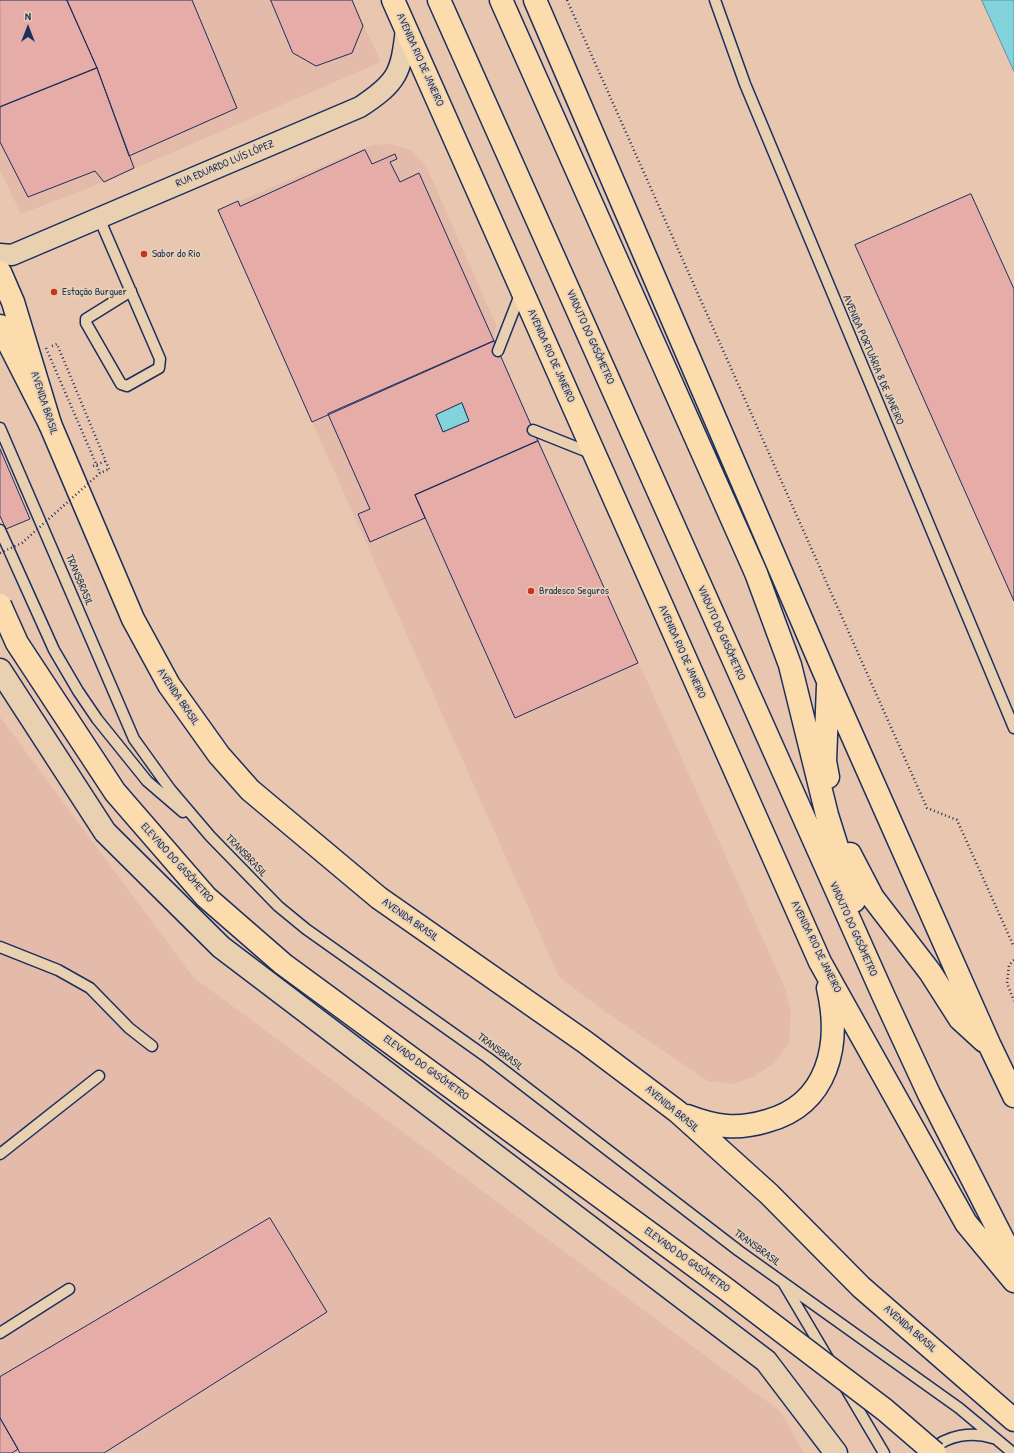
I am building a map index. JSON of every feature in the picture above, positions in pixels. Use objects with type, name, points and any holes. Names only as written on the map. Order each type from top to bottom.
[{"type":"highway","name":"AVENIDA RIO DE JANEIRO","points":[[393,0],[820,962],[966,1223],[1014,1281]]},
{"type":"highway","name":"VIADUTO DO GASÔMETRO","points":[[439,0],[884,997],[936,1108],[1014,1261]]},
{"type":"highway","points":[[501,0],[753,566],[771,610],[790,665],[827,815],[884,997]]},
{"type":"highway","points":[[535,0],[828,681],[990,1046],[1014,1096]]},
{"type":"highway","name":"AVENIDA BRASIL","points":[[0,272],[13,302],[50,424],[73,483],[148,650],[169,685],[219,755],[250,790],[379,898],[585,1042],[678,1112],[769,1194],[861,1286],[1014,1420]]},
{"type":"highway","points":[[0,326],[50,424]]},
{"type":"highway","name":"ELEVADO DO GASÔMETRO","points":[[0,605],[17,643],[115,792],[206,897],[283,964],[726,1289],[885,1410],[935,1453]]},
{"type":"highway","points":[[828,681],[826,761],[830,792],[841,833],[873,898],[930,972],[960,1019],[990,1046]]},
{"type":"highway","points":[[678,1112],[702,1122],[724,1127],[750,1126],[777,1119],[794,1111],[809,1099],[826,1070],[832,1034],[833,1014],[820,962]]},
{"type":"main road","points":[[0,670],[105,832],[221,947],[766,1361],[836,1453]]},
{"type":"street","name":"RUA EDUARDO LUÍS LÓPEZ","points":[[0,254],[12,255],[360,107],[381,93],[397,73],[402,61],[406,29]]},
{"type":"lane","name":"AVENIDA PORTUÁRIA 8 DE JANEIRO","points":[[715,0],[745,84],[1014,728]]},
{"type":"lane","points":[[99,218],[131,291],[160,359],[159,368],[126,386],[121,384],[86,323],[86,319],[131,291]]},
{"type":"lane","points":[[498,352],[522,289]]},
{"type":"lane","name":"TRANSBRASIL","points":[[0,428],[134,738],[170,789],[210,836],[278,906],[306,929],[488,1058],[739,1251],[782,1280],[959,1408],[1013,1453]]},
{"type":"lane","points":[[533,430],[594,454]]},
{"type":"lane","name":"TRANSBRASIL","points":[[0,530],[54,650],[96,719],[147,780],[210,836]]},
{"type":"lane","points":[[0,947],[58,970],[90,988],[128,1028],[152,1046]]},
{"type":"lane","points":[[0,1154],[99,1076]]},
{"type":"lane","points":[[782,1280],[884,1453]]},
{"type":"lane","points":[[0,1333],[69,1289]]},
{"type":"lane","points":[[929,1453],[942,1442],[965,1434],[985,1435],[997,1439]]},
{"type":"path","points":[[567,0],[927,808],[957,820],[1014,947]]},
{"type":"path","points":[[0,553],[22,544],[100,473],[109,469],[57,344],[46,348],[100,473]]},
{"type":"path","points":[[1014,960],[1009,965],[1007,983],[1014,1000]]},
{"type":"shaded area","points":[[0,0],[352,0],[381,62],[104,182],[21,214],[0,170]]},
{"type":"shaded area","points":[[390,144],[411,150],[427,168],[496,325],[494,341],[785,988],[791,1012],[789,1044],[774,1063],[753,1077],[732,1084],[708,1081],[603,1010],[559,977],[218,210],[372,145]]},
{"type":"shaded area","points":[[0,717],[193,977],[780,1411],[804,1453],[0,1453]]},
{"type":"water","points":[[982,0],[1014,0],[1014,71]]},
{"type":"water","points":[[462,403],[469,421],[443,432],[436,415]]},
{"type":"building","points":[[0,0],[67,0],[97,68],[0,107]]},
{"type":"building","points":[[67,0],[192,0],[237,108],[129,156],[97,68]]},
{"type":"building","points":[[271,0],[352,0],[363,26],[352,53],[316,66],[293,53]]},
{"type":"building","points":[[97,68],[134,168],[104,182],[95,171],[28,197],[0,142],[0,107]]},
{"type":"building","points":[[365,150],[372,164],[395,154],[397,159],[390,162],[400,182],[419,173],[494,341],[312,422],[218,210],[238,201],[240,206]]},
{"type":"building","points":[[971,194],[1014,289],[1014,601],[855,245]]},
{"type":"building","points":[[494,341],[538,441],[415,495],[425,518],[370,542],[358,514],[370,509],[328,414]],"holes":[[[462,403],[469,421],[443,432],[436,415]]]},
{"type":"building","name":"Bradesco Seguros","points":[[538,441],[638,663],[515,718],[415,495]]},
{"type":"building","points":[[0,449],[30,519],[6,529],[0,516]]},
{"type":"building","points":[[270,1218],[327,1312],[104,1453],[20,1453],[0,1418],[0,1377]]},
{"type":"building","points":[[0,1418],[18,1449],[12,1453],[0,1453]]},
{"type":"place","name":"Sabor do Rio","points":[[144,254]]},
{"type":"place","name":"Estação Burguer","points":[[54,292]]},
{"type":"place","name":"Bradesco Seguros","points":[[531,591]]}]
